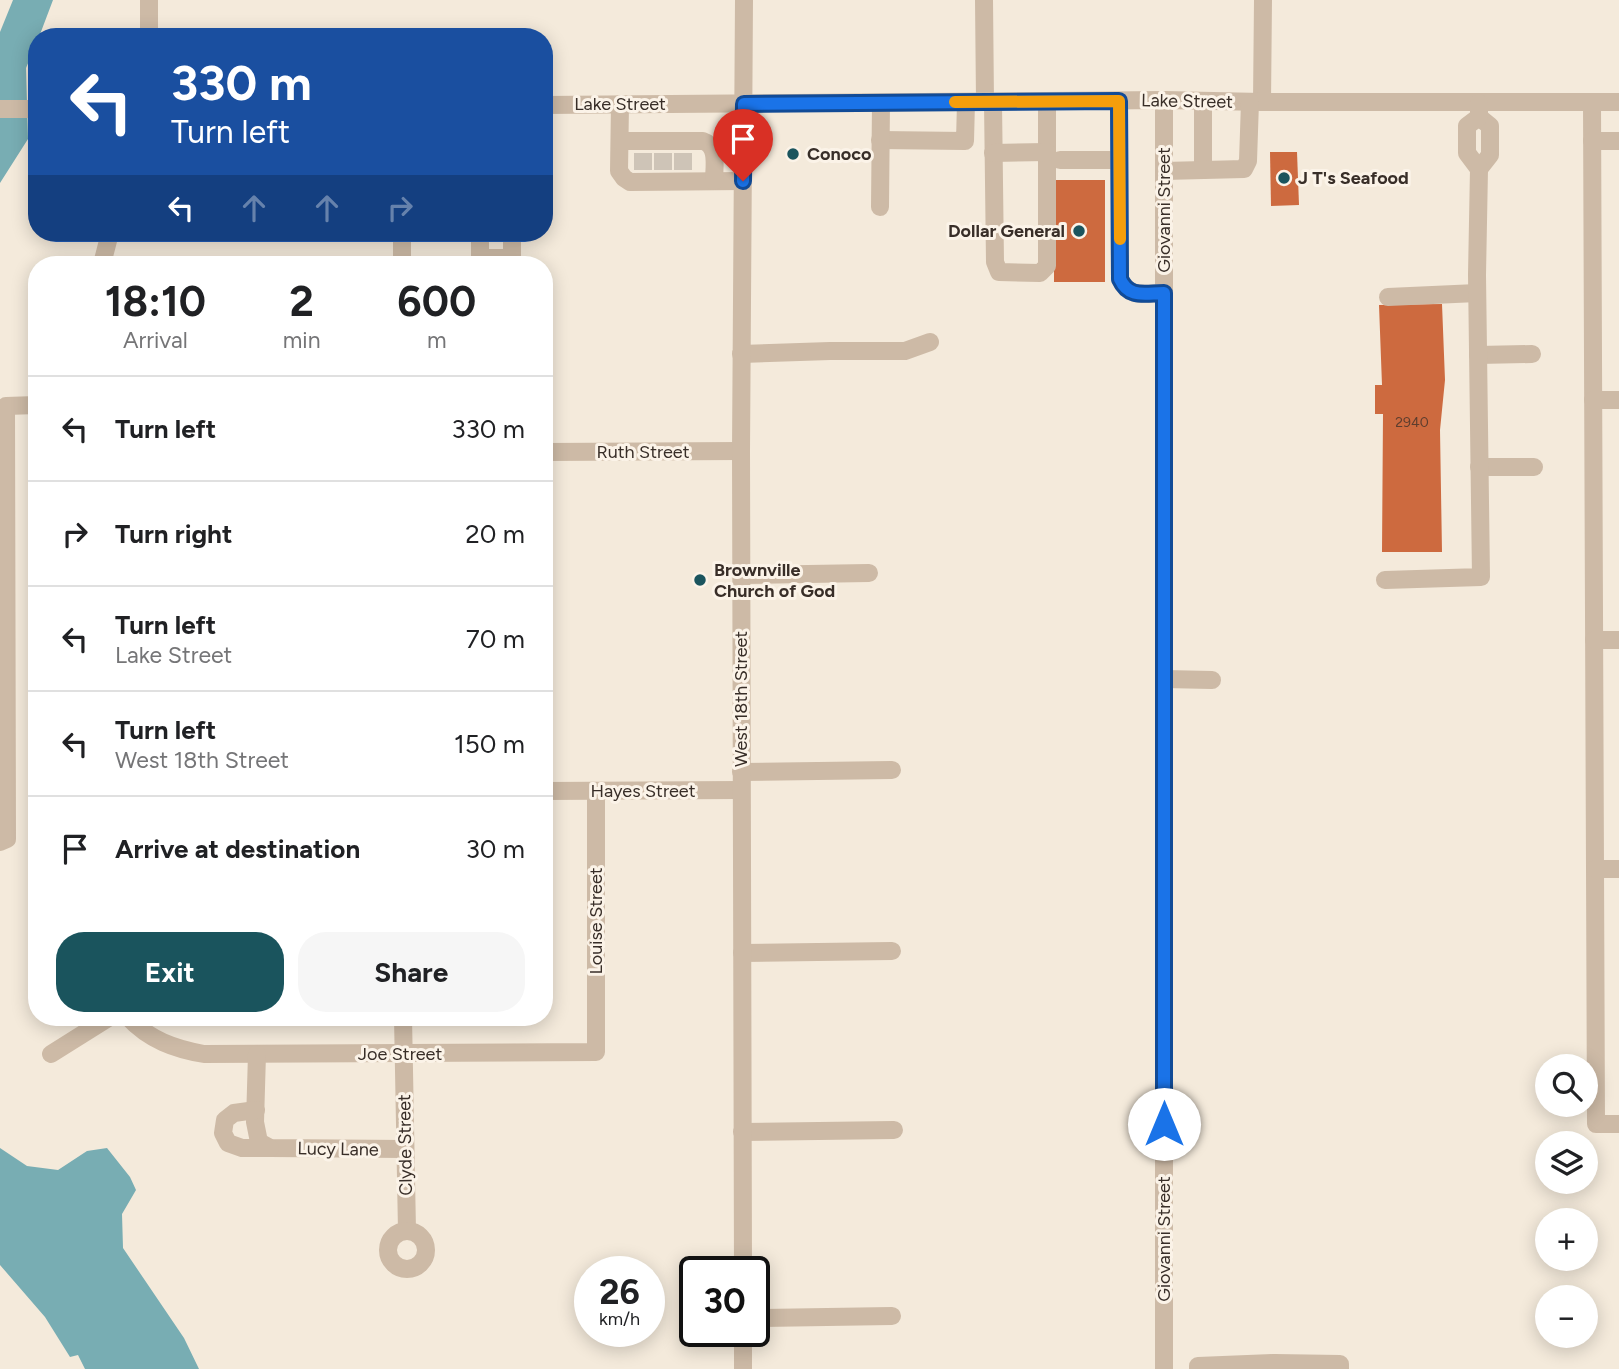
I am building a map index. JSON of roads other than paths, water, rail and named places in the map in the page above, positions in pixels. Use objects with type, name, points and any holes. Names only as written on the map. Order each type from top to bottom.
[{"type":"street","points":[[149,0],[149,28]]},
{"type":"street","name":"West 18th Street","points":[[743,1256],[741,354],[744,0]]},
{"type":"street","points":[[984,0],[993,153],[995,262],[999,272],[1040,273],[1047,266],[1053,156],[1047,101]]},
{"type":"street","points":[[1164,171],[1244,169],[1248,161],[1256,102],[1263,0]]},
{"type":"street","name":"Lake Street","points":[[553,105],[1164,100],[1479,110],[1619,102]]},
{"type":"street","name":"Giovanni Street","points":[[1164,100],[1164,1369]]},
{"type":"street","points":[[1119,101],[1120,279],[1125,289],[1131,293],[1164,293]]},
{"type":"street","points":[[1203,101],[1203,170]]},
{"type":"street","points":[[880,140],[965,141],[966,102]]},
{"type":"street","points":[[1592,102],[1596,1124],[1619,1124]]},
{"type":"street","points":[[880,207],[881,103]]},
{"type":"street","points":[[620,104],[619,171],[630,182],[643,161]]},
{"type":"street","points":[[0,109],[28,109]]},
{"type":"street","points":[[1385,580],[1481,578],[1477,293],[1479,169],[1490,155],[1490,125],[1479,110]]},
{"type":"street","points":[[620,141],[643,161],[683,161],[714,181],[743,181]]},
{"type":"street","points":[[643,161],[683,161],[703,141],[709,143],[714,150],[714,181]]},
{"type":"street","points":[[1592,141],[1619,141]]},
{"type":"street","points":[[993,153],[1119,160]]},
{"type":"street","points":[[1388,297],[1477,293]]},
{"type":"street","points":[[741,354],[905,351],[930,342]]},
{"type":"street","points":[[1478,355],[1532,354]]},
{"type":"street","points":[[1593,400],[1619,400]]},
{"type":"street","points":[[4,840],[3,412],[28,407]]},
{"type":"street","name":"Ruth Street","points":[[553,452],[741,451]]},
{"type":"street","points":[[1479,467],[1534,467]]},
{"type":"street","points":[[742,575],[869,573]]},
{"type":"street","points":[[1594,640],[1619,640]]},
{"type":"street","points":[[1164,679],[1212,680]]},
{"type":"street","name":"Hayes Street","points":[[553,791],[596,791],[892,769]]},
{"type":"street","name":"Louise Street","points":[[596,791],[596,1052]]},
{"type":"street","points":[[1595,869],[1619,869]]},
{"type":"street","points":[[741,953],[892,951]]},
{"type":"street","points":[[51,1055],[96,1026]]},
{"type":"street","name":"Joe Street","points":[[138,1026],[162,1043],[204,1055],[596,1052]]},
{"type":"street","name":"Clyde Street","points":[[403,1026],[407,1231]]},
{"type":"street","points":[[257,1055],[255,1122],[259,1142],[271,1148]]},
{"type":"street","name":"Lucy Lane","points":[[256,1110],[234,1113],[225,1120],[223,1133],[228,1143],[242,1148],[405,1149]]},
{"type":"street","points":[[742,1132],[894,1130]]},
{"type":"street","points":[[770,1318],[892,1316]]},
{"type":"street","points":[[743,1347],[743,1369]]},
{"type":"street","points":[[1198,1369],[1198,1366],[1340,1364],[1340,1369]]},
{"type":"water","points":[[13,0],[53,0],[42,28],[28,28],[28,139],[0,183],[0,32]]},
{"type":"water","points":[[0,1148],[27,1166],[58,1170],[87,1151],[107,1148],[130,1177],[136,1190],[122,1214],[123,1248],[184,1338],[199,1369],[85,1369],[78,1355],[70,1357],[45,1317],[0,1265]]},
{"type":"tunnel","points":[[643,153],[643,170]]},
{"type":"tunnel","points":[[663,153],[663,170]]},
{"type":"tunnel","points":[[683,153],[683,170]]},
{"type":"place","name":"Conoco","points":[[793,154]]},
{"type":"place","name":"J T's Seafood","points":[[1284,178]]},
{"type":"place","name":"Dollar General","points":[[1079,231]]},
{"type":"place","name":"Brownville Church of God","points":[[700,580]]}]
